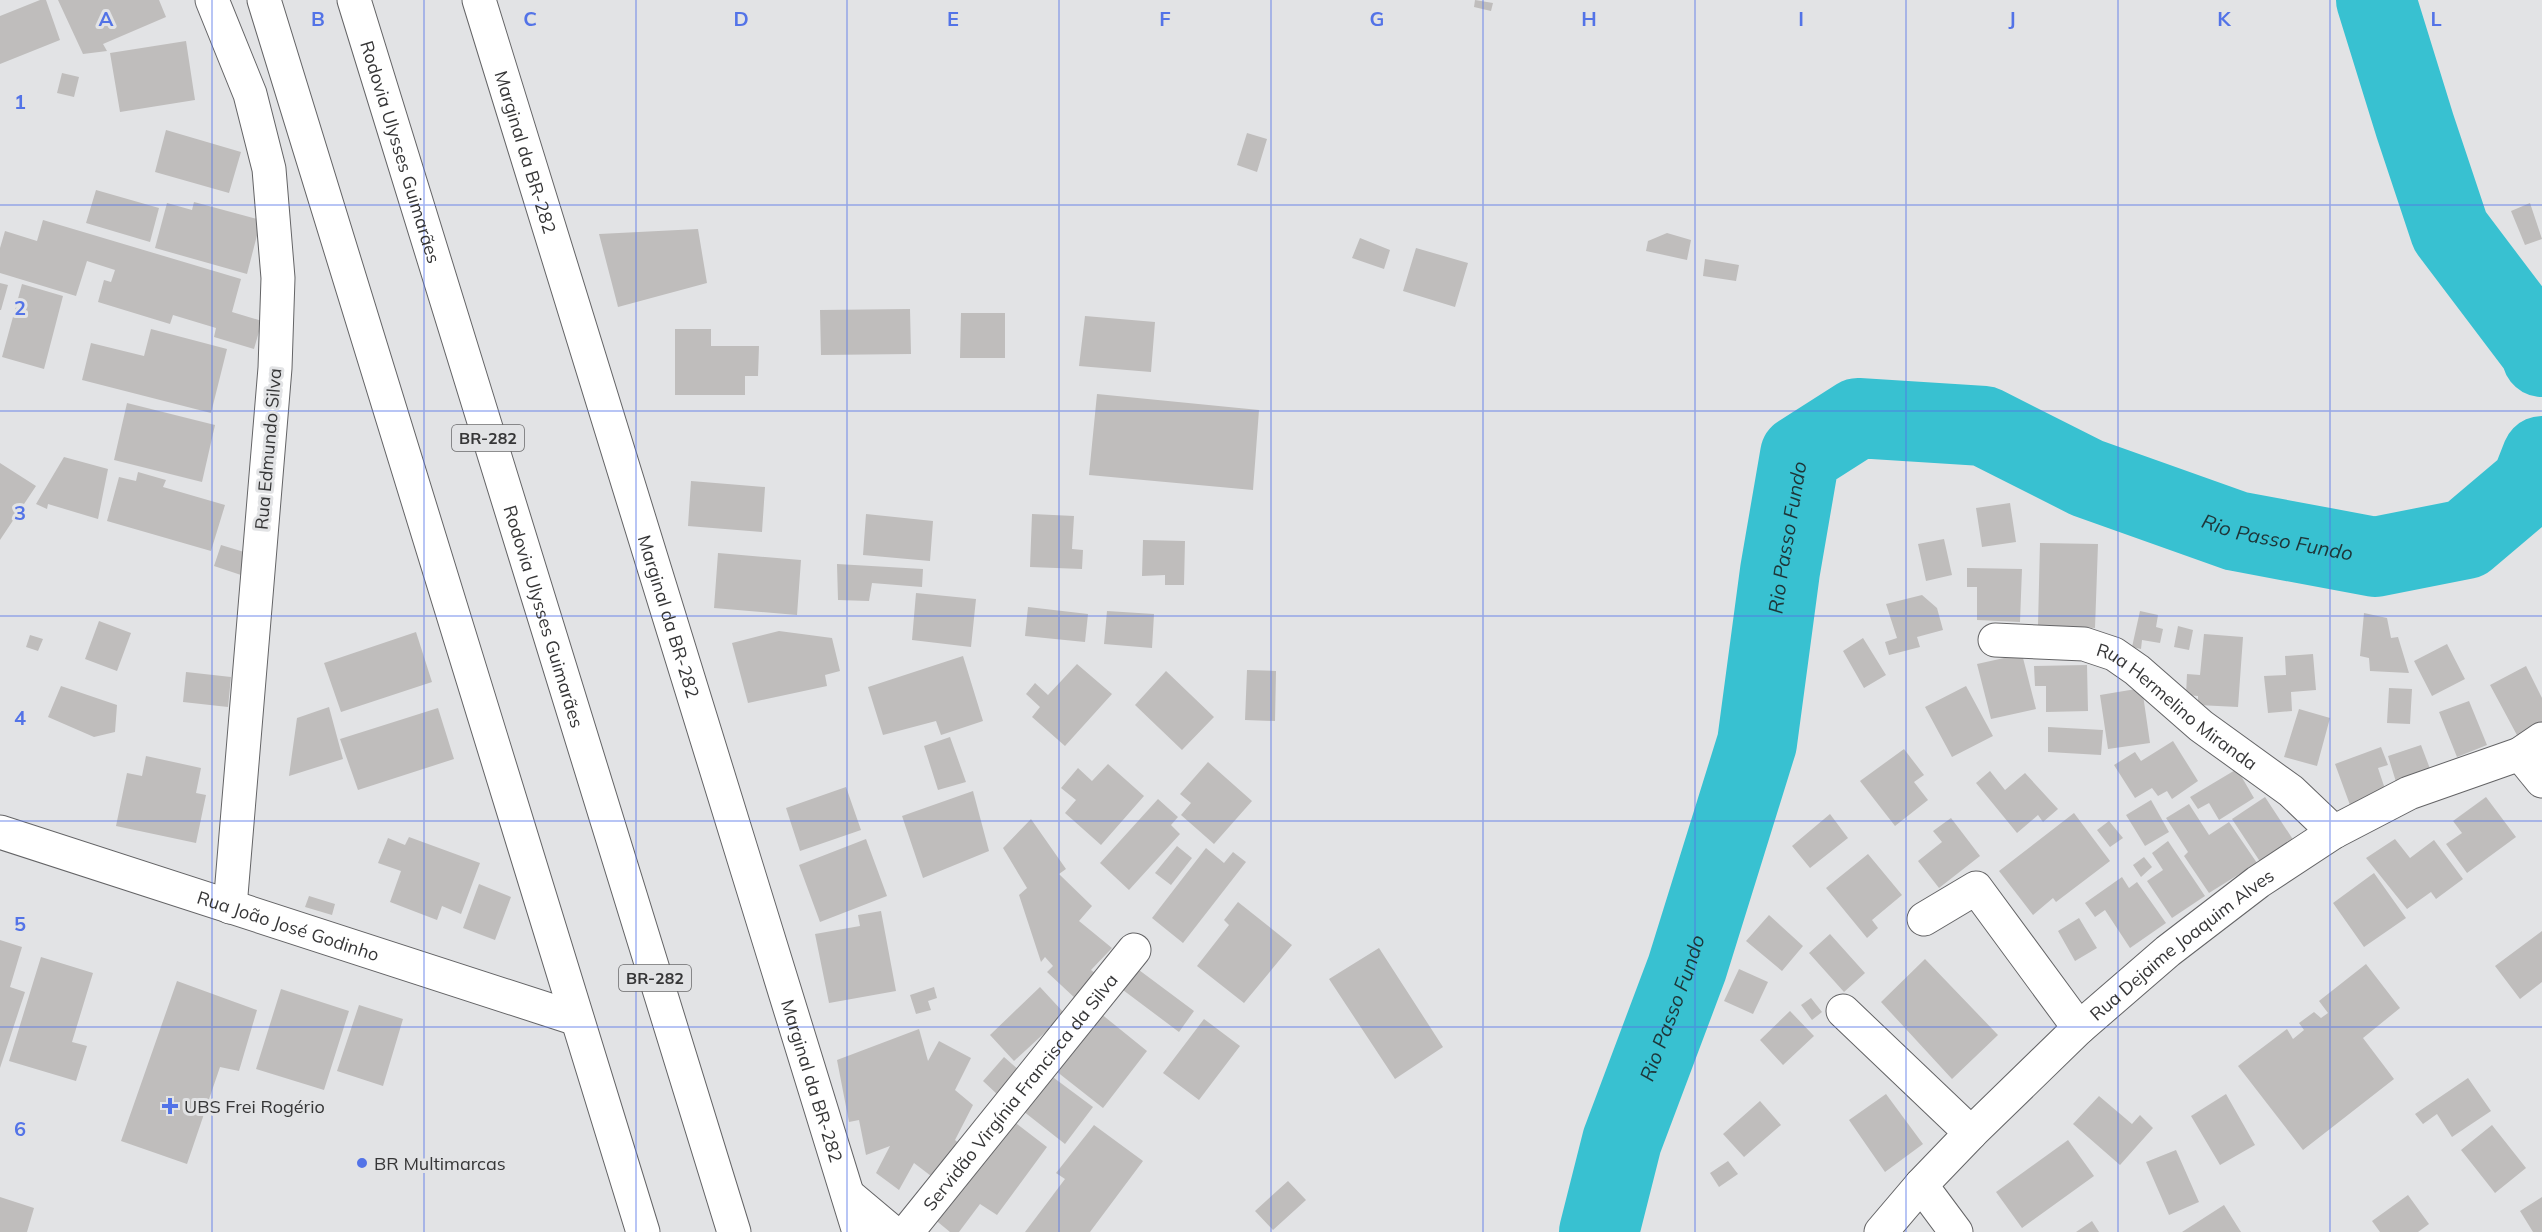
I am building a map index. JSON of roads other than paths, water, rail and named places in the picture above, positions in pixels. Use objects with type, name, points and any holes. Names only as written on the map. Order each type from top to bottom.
[{"type":"main road","name":"Rua Edmundo Silva","points":[[212,0],[250,94],[269,169],[278,278],[275,368],[230,907]]},
{"type":"main road","points":[[264,0],[643,1232]]},
{"type":"main road","name":"Rodovia Ulysses Guimarães","points":[[354,0],[734,1232]]},
{"type":"main road","name":"Marginal da BR-282","points":[[479,0],[859,1232]]},
{"type":"main road","name":"Rua Hermelino Miranda","points":[[1995,640],[2084,644],[2114,654],[2138,670],[2201,726],[2290,791],[2334,832]]},
{"type":"main road","points":[[2531,747],[2542,781]]},
{"type":"main road","name":"Rua Dejaime Joaquim Alves","points":[[1881,1232],[1921,1185],[1971,1133],[2079,1028],[2168,951],[2258,882],[2334,832],[2409,793],[2531,747]]},
{"type":"main road","name":"Rua João José Godinho","points":[[0,832],[577,1019]]},
{"type":"main road","points":[[1924,919],[1976,888],[2079,1028]]},
{"type":"main road","name":"Servidão Virgínia Francisca da Silva","points":[[907,1232],[1134,950]]},
{"type":"main road","points":[[1843,1011],[1971,1133]]},
{"type":"main road","points":[[1921,1185],[1956,1232]]},
{"type":"main road","points":[[848,1195],[892,1232]]},
{"type":"waterway","name":"Rio Passo Fundo","points":[[2376,0],[2450,231],[2540,350],[2542,357]]},
{"type":"waterway","name":"Rio Passo Fundo","points":[[1599,1232],[1622,1141],[1687,968],[1757,743],[1780,571],[1800,455],[1858,418],[1984,426],[2087,478],[2236,531],[2375,557],[2466,539],[2531,484],[2542,456]]},
{"type":"place","name":"UBS Frei Rogério","points":[[170,1106]]},
{"type":"place","name":"BR Multimarcas","points":[[362,1163]]}]
